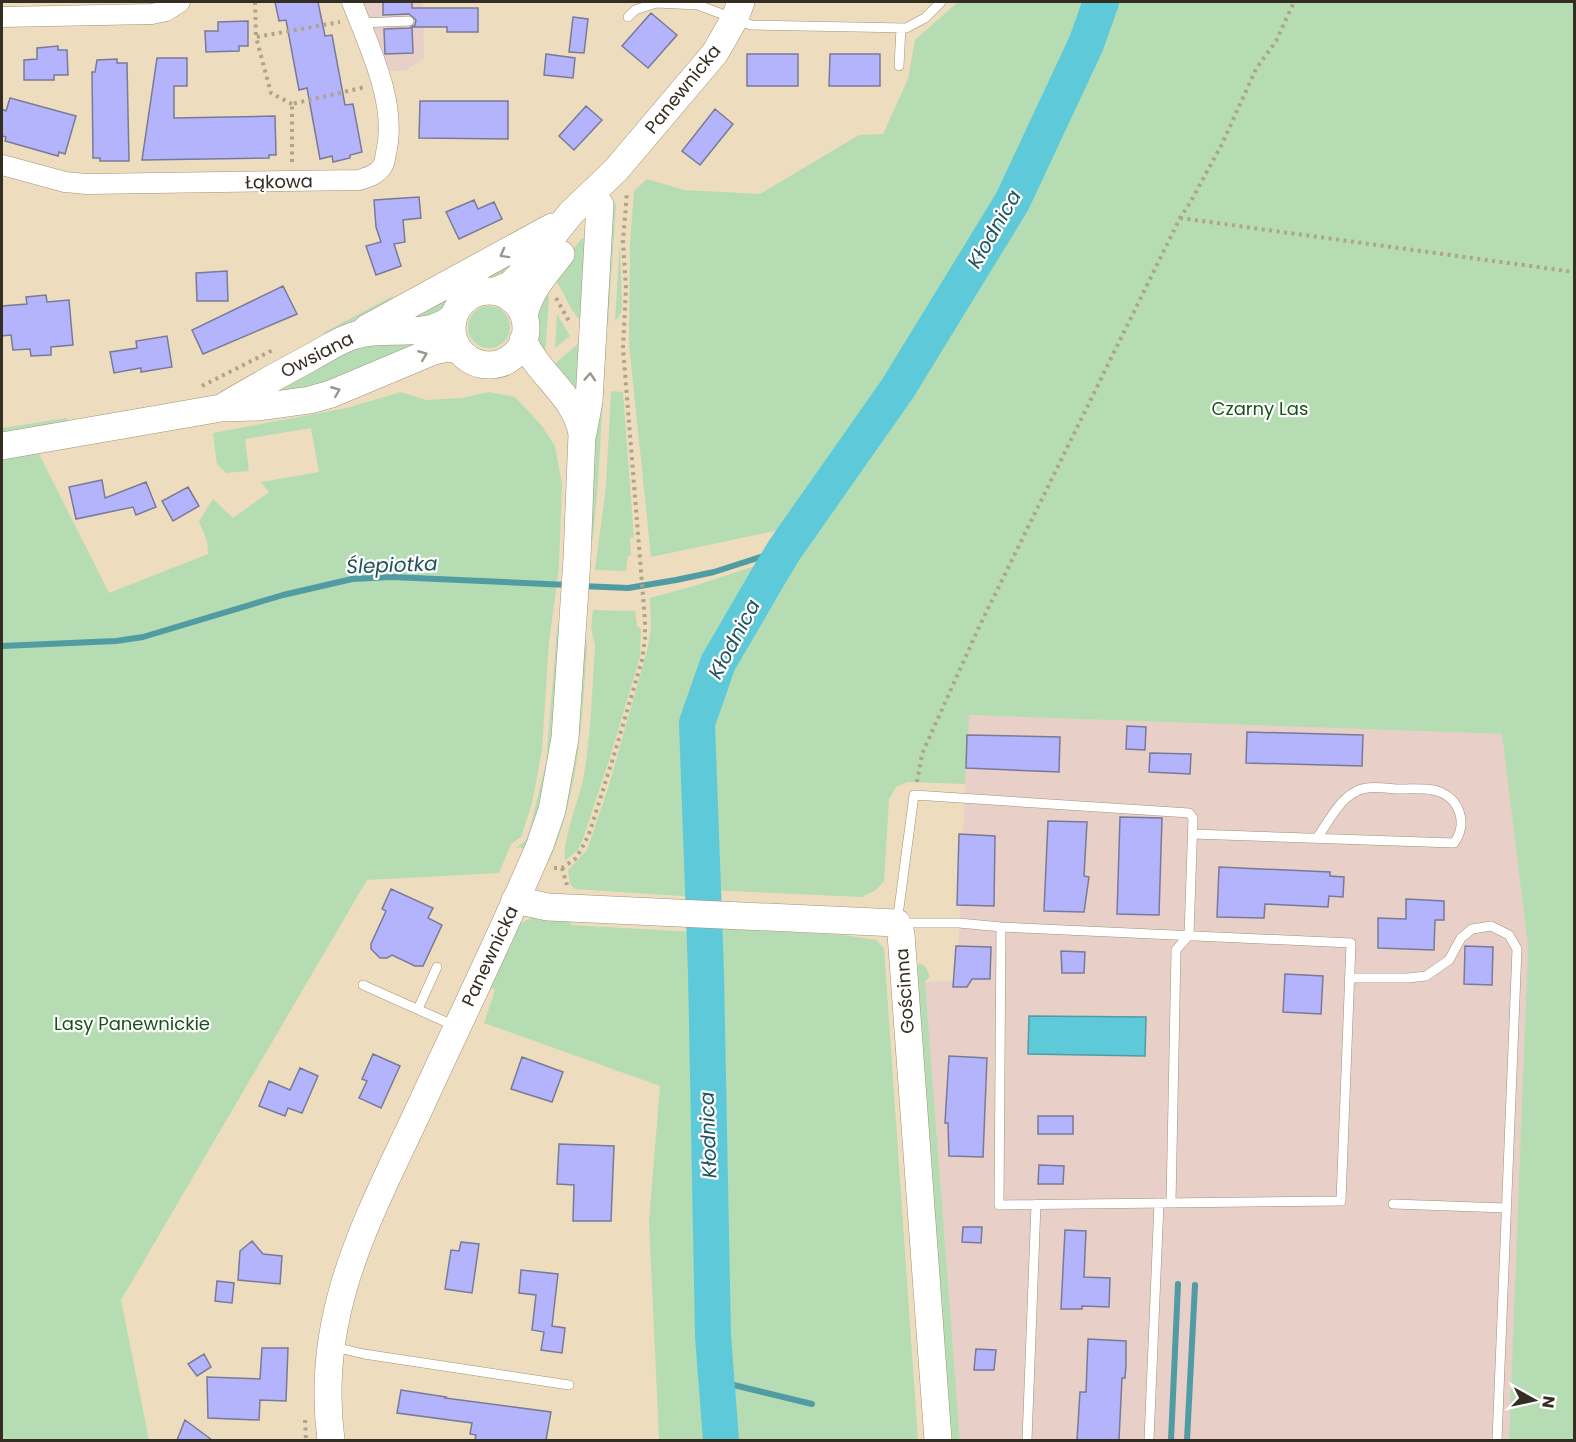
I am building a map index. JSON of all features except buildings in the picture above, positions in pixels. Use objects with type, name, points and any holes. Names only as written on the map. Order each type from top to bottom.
[{"type":"street","points":[[2,16],[77,9],[152,14],[166,11],[180,2]]},
{"type":"street","name":"Łąkowa","points":[[2,165],[65,182],[108,185],[359,180],[374,175],[384,165],[389,141],[389,113],[383,87],[353,22],[352,2]]},
{"type":"street","name":"Panewnicka","points":[[331,1440],[326,1395],[330,1347],[340,1296],[355,1251],[546,828],[562,761],[577,559],[581,426],[571,405],[530,355],[523,328],[526,304],[537,286],[622,178],[715,53],[738,10]]},
{"type":"street","name":"Panewnicka","points":[[496,291],[510,285],[526,269],[571,213],[622,178]]},
{"type":"street","points":[[581,443],[589,401],[600,205]]},
{"type":"street","points":[[356,335],[522,244],[571,213]]},
{"type":"street","points":[[496,364],[514,354],[523,328],[517,304],[496,291],[485,291],[467,297],[453,316],[452,332],[459,350],[476,362],[508,368],[527,382],[581,443]]},
{"type":"street","name":"Owsiana","points":[[221,408],[278,375],[356,335],[378,331],[434,328],[446,323],[453,316]]},
{"type":"street","name":"Owsiana","points":[[2,446],[221,408],[283,405],[331,394],[431,352],[447,348],[459,350]]},
{"type":"street","points":[[278,375],[272,387],[275,399],[283,405]]},
{"type":"street","name":"Gościnna","points":[[515,900],[548,907],[897,923],[901,934],[938,1440]]},
{"type":"lane","points":[[628,17],[635,10],[656,3],[738,10],[751,25],[906,28],[925,18],[941,2]]},
{"type":"lane","points":[[353,22],[409,21]]},
{"type":"lane","points":[[899,66],[901,28]]},
{"type":"lane","points":[[1193,834],[1454,843],[1460,834],[1462,814],[1452,799],[1435,790],[1367,788],[1354,792],[1343,802],[1317,838]]},
{"type":"lane","points":[[1001,927],[999,1205],[1036,1204],[1172,1203],[1341,1201],[1351,943],[1189,934],[1001,927],[959,923],[897,923],[914,795],[1189,813],[1193,818],[1189,934],[1176,950],[1172,1203]]},
{"type":"lane","points":[[1349,978],[1426,976],[1449,960],[1461,938],[1473,929],[1491,926],[1509,935],[1516,949],[1497,1440]]},
{"type":"lane","points":[[418,1009],[437,967]]},
{"type":"lane","points":[[363,984],[457,1027]]},
{"type":"lane","points":[[1149,1440],[1159,1203]]},
{"type":"lane","points":[[1026,1440],[1036,1204]]},
{"type":"lane","points":[[1393,1204],[1506,1208]]},
{"type":"lane","points":[[330,1347],[569,1385]]},
{"type":"path","points":[[255,2],[256,37],[272,93],[292,104],[369,86],[371,93]]},
{"type":"path","points":[[914,795],[922,754],[979,627],[1180,218],[1222,144],[1256,69],[1276,40],[1294,2]]},
{"type":"path","points":[[256,37],[353,22]]},
{"type":"path","points":[[292,104],[292,172]]},
{"type":"path","points":[[547,868],[562,868],[578,855],[589,834],[642,660],[645,639],[623,352],[626,288],[622,178]]},
{"type":"path","points":[[1180,218],[1575,272]]},
{"type":"path","points":[[553,291],[566,317],[574,327]]},
{"type":"path","points":[[202,387],[265,353],[280,348]]},
{"type":"path","points":[[562,868],[569,890]]},
{"type":"shaded area","points":[[360,2],[423,2],[424,58],[405,71],[388,71]]},
{"type":"shaded area","points":[[968,715],[1502,734],[1528,947],[1509,1440],[960,1440],[925,982],[957,981]]},
{"type":"green space","points":[[958,2],[1092,2],[1005,199],[844,437],[789,528],[651,557],[629,344],[630,242],[634,191],[647,179],[684,190],[760,194],[859,135],[883,134],[908,79],[915,40]]},
{"type":"green space","name":"Czarny Las","points":[[1106,2],[1574,2],[1574,1440],[1509,1440],[1528,947],[1502,734],[969,715],[965,784],[907,782],[896,787],[889,799],[884,881],[876,890],[862,897],[709,890],[704,725],[724,665],[791,551],[895,405],[1016,205],[1091,45]]},
{"type":"green space","points":[[613,201],[616,205],[608,324],[601,323],[610,208]]},
{"type":"green space","points":[[622,207],[620,245],[622,308],[615,321]]},
{"type":"green space","points":[[586,237],[581,320],[572,310],[552,277],[581,239]]},
{"type":"green space","points":[[505,261],[517,270],[497,281],[469,286],[459,293],[441,313],[394,321]]},
{"type":"green space","points":[[541,290],[549,297],[545,357],[533,340],[534,316]]},
{"type":"green space","points":[[393,296],[388,308],[324,336],[323,333]]},
{"type":"green space","points":[[489,306],[504,312],[510,327],[504,342],[489,348],[474,342],[468,327],[474,312]]},
{"type":"green space","points":[[557,314],[570,336],[555,348]]},
{"type":"green space","points":[[441,336],[329,387],[281,392],[280,389],[347,346]]},
{"type":"green space","points":[[581,341],[582,394],[549,369]]},
{"type":"green space","points":[[603,343],[606,347],[598,484],[593,539],[589,543],[597,393]]},
{"type":"green space","points":[[611,391],[623,392],[634,538],[630,538],[631,555],[628,556],[626,571],[595,570],[606,486]]},
{"type":"green space","name":"Lasy Panewnickie","points":[[401,392],[426,400],[462,398],[489,392],[515,397],[542,426],[555,446],[562,484],[559,567],[549,642],[542,750],[532,803],[521,837],[511,844],[499,873],[367,880],[121,1300],[149,1440],[2,1440],[2,458],[38,452],[109,593],[208,554],[207,541],[199,521],[213,499],[233,518],[269,492],[261,482],[319,472],[311,428],[245,439],[249,471],[226,473],[217,464],[213,433],[347,408]]},
{"type":"green space","points":[[67,418],[68,425],[2,436],[2,428]]},
{"type":"green space","points":[[770,561],[709,663],[689,737],[695,897],[575,889],[570,884],[568,870],[587,850],[609,785],[648,647],[651,627],[650,598]]},
{"type":"green space","points":[[593,610],[635,611],[637,626],[641,629],[640,657],[584,836],[578,850],[565,861],[566,843],[583,780],[588,747],[595,645],[591,629]]},
{"type":"green space","points":[[560,616],[556,722],[547,780],[527,850],[520,847],[515,849],[526,840],[546,763]]},
{"type":"green space","points":[[585,631],[587,647],[583,701],[573,782],[560,834],[550,860],[547,858]]},
{"type":"green space","points":[[533,917],[571,918],[571,925],[695,932],[704,1349],[712,1440],[659,1440],[649,1221],[660,1086],[484,1023],[495,990],[487,986],[519,924]]},
{"type":"green space","points":[[715,928],[843,935],[876,940],[884,948],[918,1440],[728,1440],[720,1332]]},
{"type":"green space","points":[[919,963],[925,966],[930,976],[925,982],[960,1440],[948,1440],[915,974]]},
{"type":"water","points":[[1029,1016],[1146,1017],[1145,1056],[1028,1054]]},
{"type":"waterway","name":"Kłodnica","points":[[721,1440],[713,1336],[706,973],[697,723],[718,663],[768,577],[785,549],[898,388],[1012,202],[1086,44],[1101,2]]},
{"type":"waterway","name":"Ślepiotka","points":[[581,586],[628,588],[676,580],[714,572],[785,549]]},
{"type":"waterway","name":"Ślepiotka","points":[[2,646],[116,641],[143,637],[283,595],[352,579],[392,577],[568,585]]},
{"type":"waterway","points":[[1171,1440],[1178,1284]]},
{"type":"waterway","points":[[1187,1440],[1195,1285]]},
{"type":"waterway","points":[[717,1381],[812,1404]]}]
